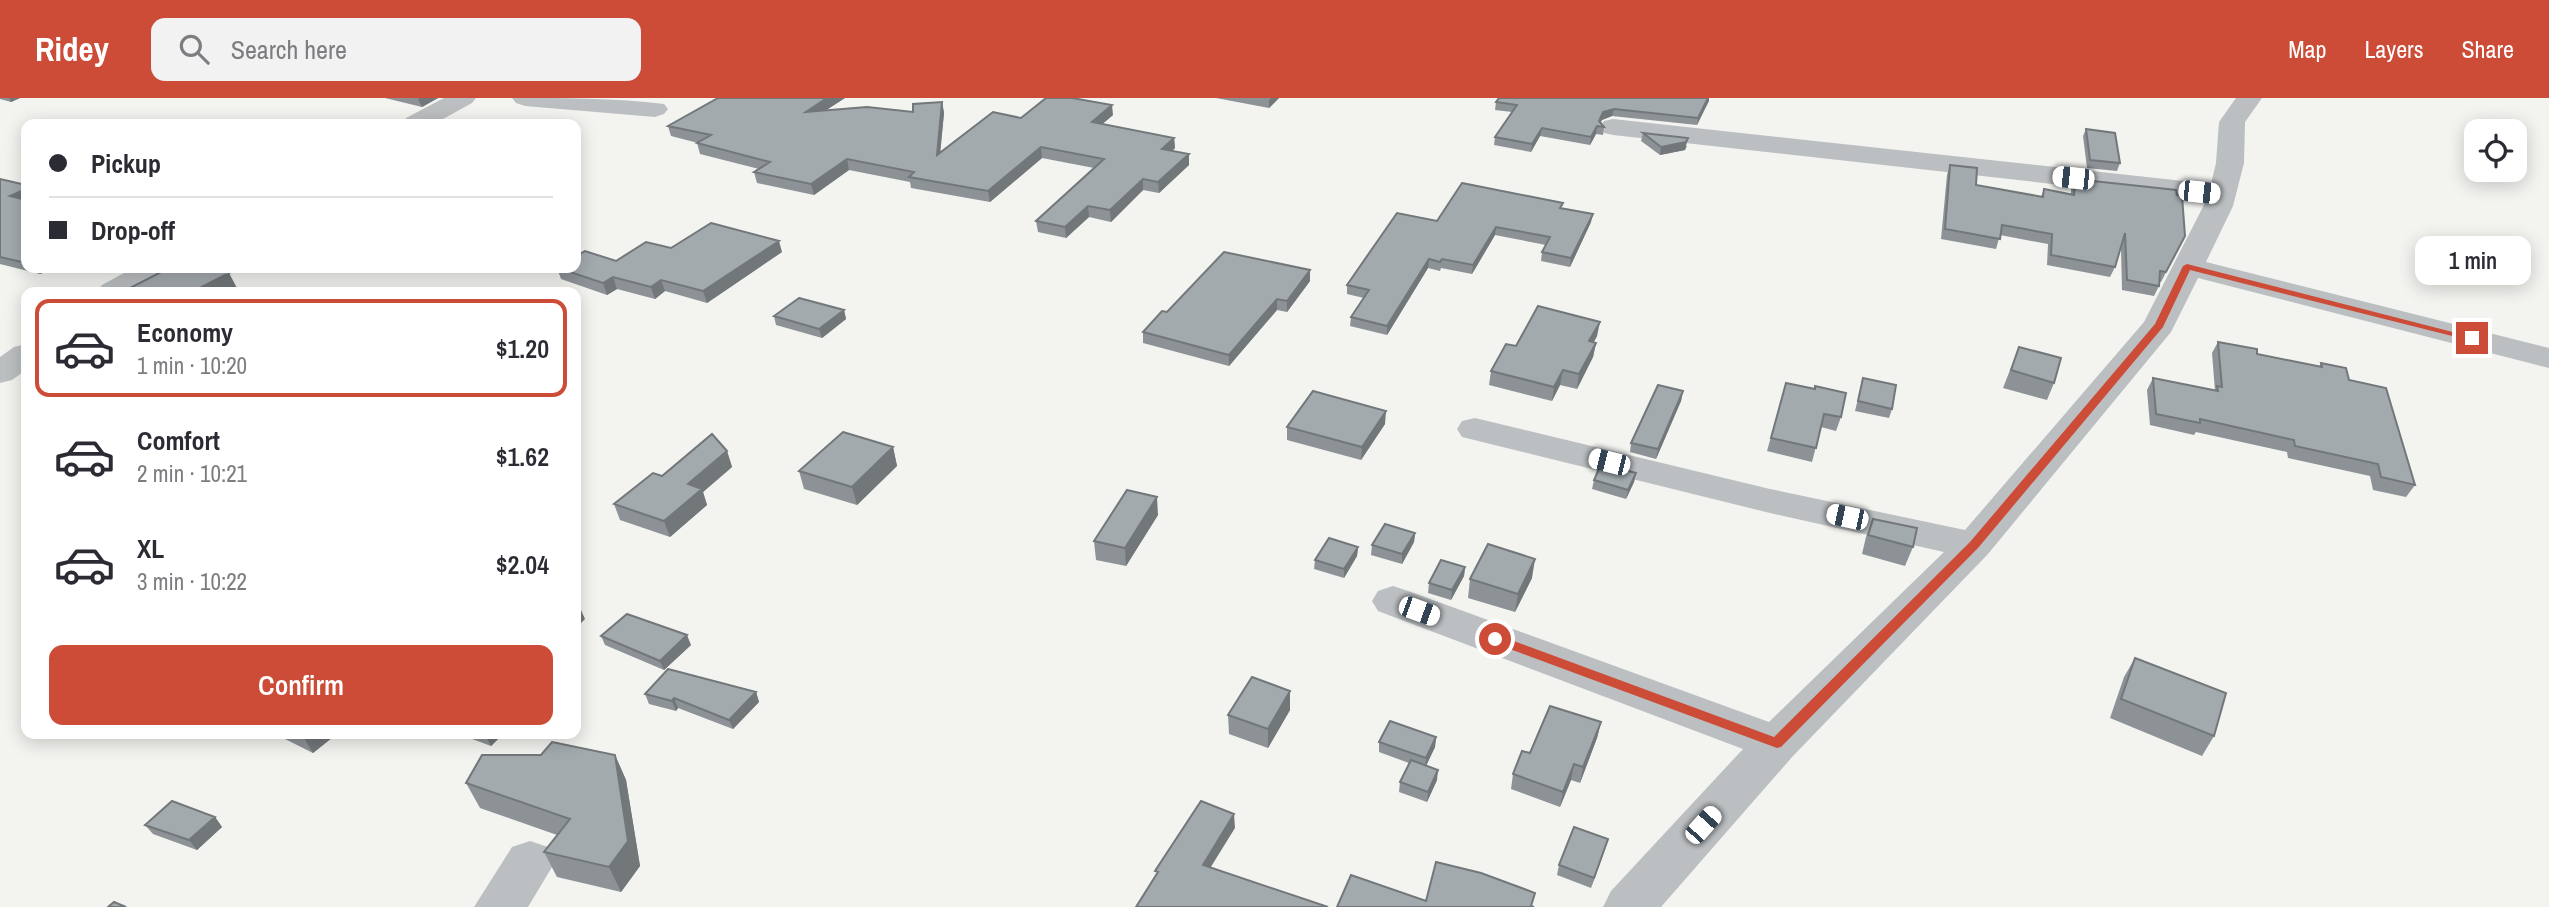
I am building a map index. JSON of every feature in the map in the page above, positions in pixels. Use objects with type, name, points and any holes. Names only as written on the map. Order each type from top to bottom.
[{"type":"street","points":[[424,119],[463,98]]},
{"type":"street","points":[[525,98],[655,109]]},
{"type":"street","points":[[1629,907],[1777,743],[1974,545],[2159,325],[2219,206],[2230,163],[2232,122],[2249,98]]},
{"type":"street","points":[[1613,127],[2222,194]]},
{"type":"street","points":[[2187,266],[2549,358]]},
{"type":"street","points":[[122,287],[146,273]]},
{"type":"street","points":[[0,373],[21,358]]},
{"type":"street","points":[[1475,429],[1770,501],[1974,545]]},
{"type":"street","points":[[1393,601],[1777,743]]},
{"type":"street","points":[[499,907],[530,862]]},
{"type":"building","points":[[718,98],[827,98],[806,112],[867,107],[913,112],[913,104],[942,102],[937,155],[993,112],[1021,118],[1046,98],[1072,98],[1112,105],[1092,122],[1174,138],[1162,149],[1189,154],[1158,182],[1143,179],[1110,210],[1088,206],[1065,227],[1036,221],[1104,159],[1041,147],[988,191],[909,177],[914,172],[847,159],[811,184],[754,172],[770,162],[697,143],[711,135],[668,126]]},
{"type":"building","points":[[1499,98],[1708,98],[1698,118],[1614,109],[1603,112],[1599,121],[1604,127],[1597,126],[1591,137],[1542,128],[1532,144],[1495,137],[1517,105],[1496,102]]},
{"type":"building","points":[[2086,129],[2115,133],[2120,163],[2090,160]]},
{"type":"building","points":[[1643,133],[1688,138],[1686,142],[1661,147]]},
{"type":"building","points":[[1950,165],[1977,168],[1976,185],[2043,197],[2044,189],[2074,195],[2075,179],[2176,190],[2177,195],[2182,196],[2185,236],[2166,272],[2160,271],[2159,286],[2127,280],[2125,233],[2115,267],[2051,255],[2052,234],[2002,225],[2000,239],[1945,229]]},
{"type":"building","points":[[0,179],[21,184],[21,191],[10,196],[21,199],[21,262],[0,257]]},
{"type":"building","points":[[1462,183],[1563,203],[1560,208],[1593,214],[1571,258],[1542,252],[1550,237],[1496,227],[1473,265],[1429,259],[1387,326],[1351,317],[1369,290],[1347,285],[1397,213],[1437,221]]},
{"type":"building","points":[[711,223],[779,241],[703,291],[661,280],[651,287],[613,277],[603,283],[573,273],[581,273],[581,253],[585,251],[616,261],[646,242],[671,248]]},
{"type":"building","points":[[1224,252],[1310,270],[1287,301],[1277,299],[1229,355],[1143,332],[1162,311],[1167,312]]},
{"type":"building","points":[[159,273],[229,273],[202,287],[132,287]]},
{"type":"building","points":[[799,298],[844,310],[819,329],[774,316]]},
{"type":"building","points":[[1538,306],[1600,322],[1589,341],[1596,343],[1579,374],[1563,370],[1554,387],[1491,371],[1506,344],[1516,346]]},
{"type":"building","points":[[2218,342],[2257,349],[2257,354],[2322,367],[2321,363],[2346,368],[2349,380],[2386,388],[2415,485],[2381,477],[2378,464],[2295,446],[2294,440],[2200,419],[2200,423],[2156,414],[2153,378],[2218,391],[2217,386],[2222,387]]},
{"type":"building","points":[[2019,347],[2061,358],[2054,383],[2011,370]]},
{"type":"building","points":[[1863,378],[1896,385],[1892,409],[1858,401]]},
{"type":"building","points":[[1786,383],[1846,393],[1841,417],[1824,414],[1816,448],[1771,438]]},
{"type":"building","points":[[1658,385],[1683,391],[1658,449],[1631,443]]},
{"type":"building","points":[[1313,391],[1386,411],[1362,447],[1287,427]]},
{"type":"building","points":[[843,432],[893,447],[852,487],[799,471]]},
{"type":"building","points":[[712,434],[727,451],[688,484],[702,489],[664,521],[614,504],[653,473],[662,476]]},
{"type":"building","points":[[1601,464],[1636,473],[1628,490],[1594,480]]},
{"type":"building","points":[[1127,490],[1157,497],[1125,548],[1094,541]]},
{"type":"building","points":[[1873,519],[1917,528],[1913,547],[1868,535]]},
{"type":"building","points":[[1385,524],[1415,533],[1402,554],[1372,545]]},
{"type":"building","points":[[1329,538],[1358,547],[1344,569],[1315,560]]},
{"type":"building","points":[[1488,544],[1535,559],[1518,594],[1470,579]]},
{"type":"building","points":[[1441,560],[1465,567],[1452,590],[1429,583]]},
{"type":"building","points":[[627,614],[687,635],[660,661],[601,636]]},
{"type":"building","points":[[2135,658],[2226,693],[2214,736],[2121,699]]},
{"type":"building","points":[[668,669],[756,692],[729,720],[674,698],[672,701],[645,694]]},
{"type":"building","points":[[1252,677],[1290,691],[1268,729],[1228,715]]},
{"type":"building","points":[[1550,706],[1601,722],[1583,767],[1574,764],[1563,792],[1513,774],[1522,751],[1530,753]]},
{"type":"building","points":[[1390,721],[1436,737],[1426,758],[1379,742]]},
{"type":"building","points":[[552,742],[615,755],[628,841],[609,867],[544,852],[570,819],[466,783],[482,755],[541,755]]},
{"type":"building","points":[[1411,760],[1438,770],[1428,792],[1400,782]]},
{"type":"building","points":[[172,801],[215,817],[189,840],[145,825]]},
{"type":"building","points":[[1201,801],[1234,814],[1203,865],[1328,907],[1136,907],[1158,872],[1155,871]]},
{"type":"building","points":[[1574,827],[1608,839],[1594,878],[1559,865]]},
{"type":"building","points":[[1436,862],[1481,873],[1535,893],[1531,906],[1534,907],[1337,907],[1351,875],[1426,901]]},
{"type":"building","points":[[114,902],[126,907],[108,907]]},
{"type":"route","points":[[1495,639],[1777,743],[1974,545],[2159,325],[2187,266],[2472,338]]}]
